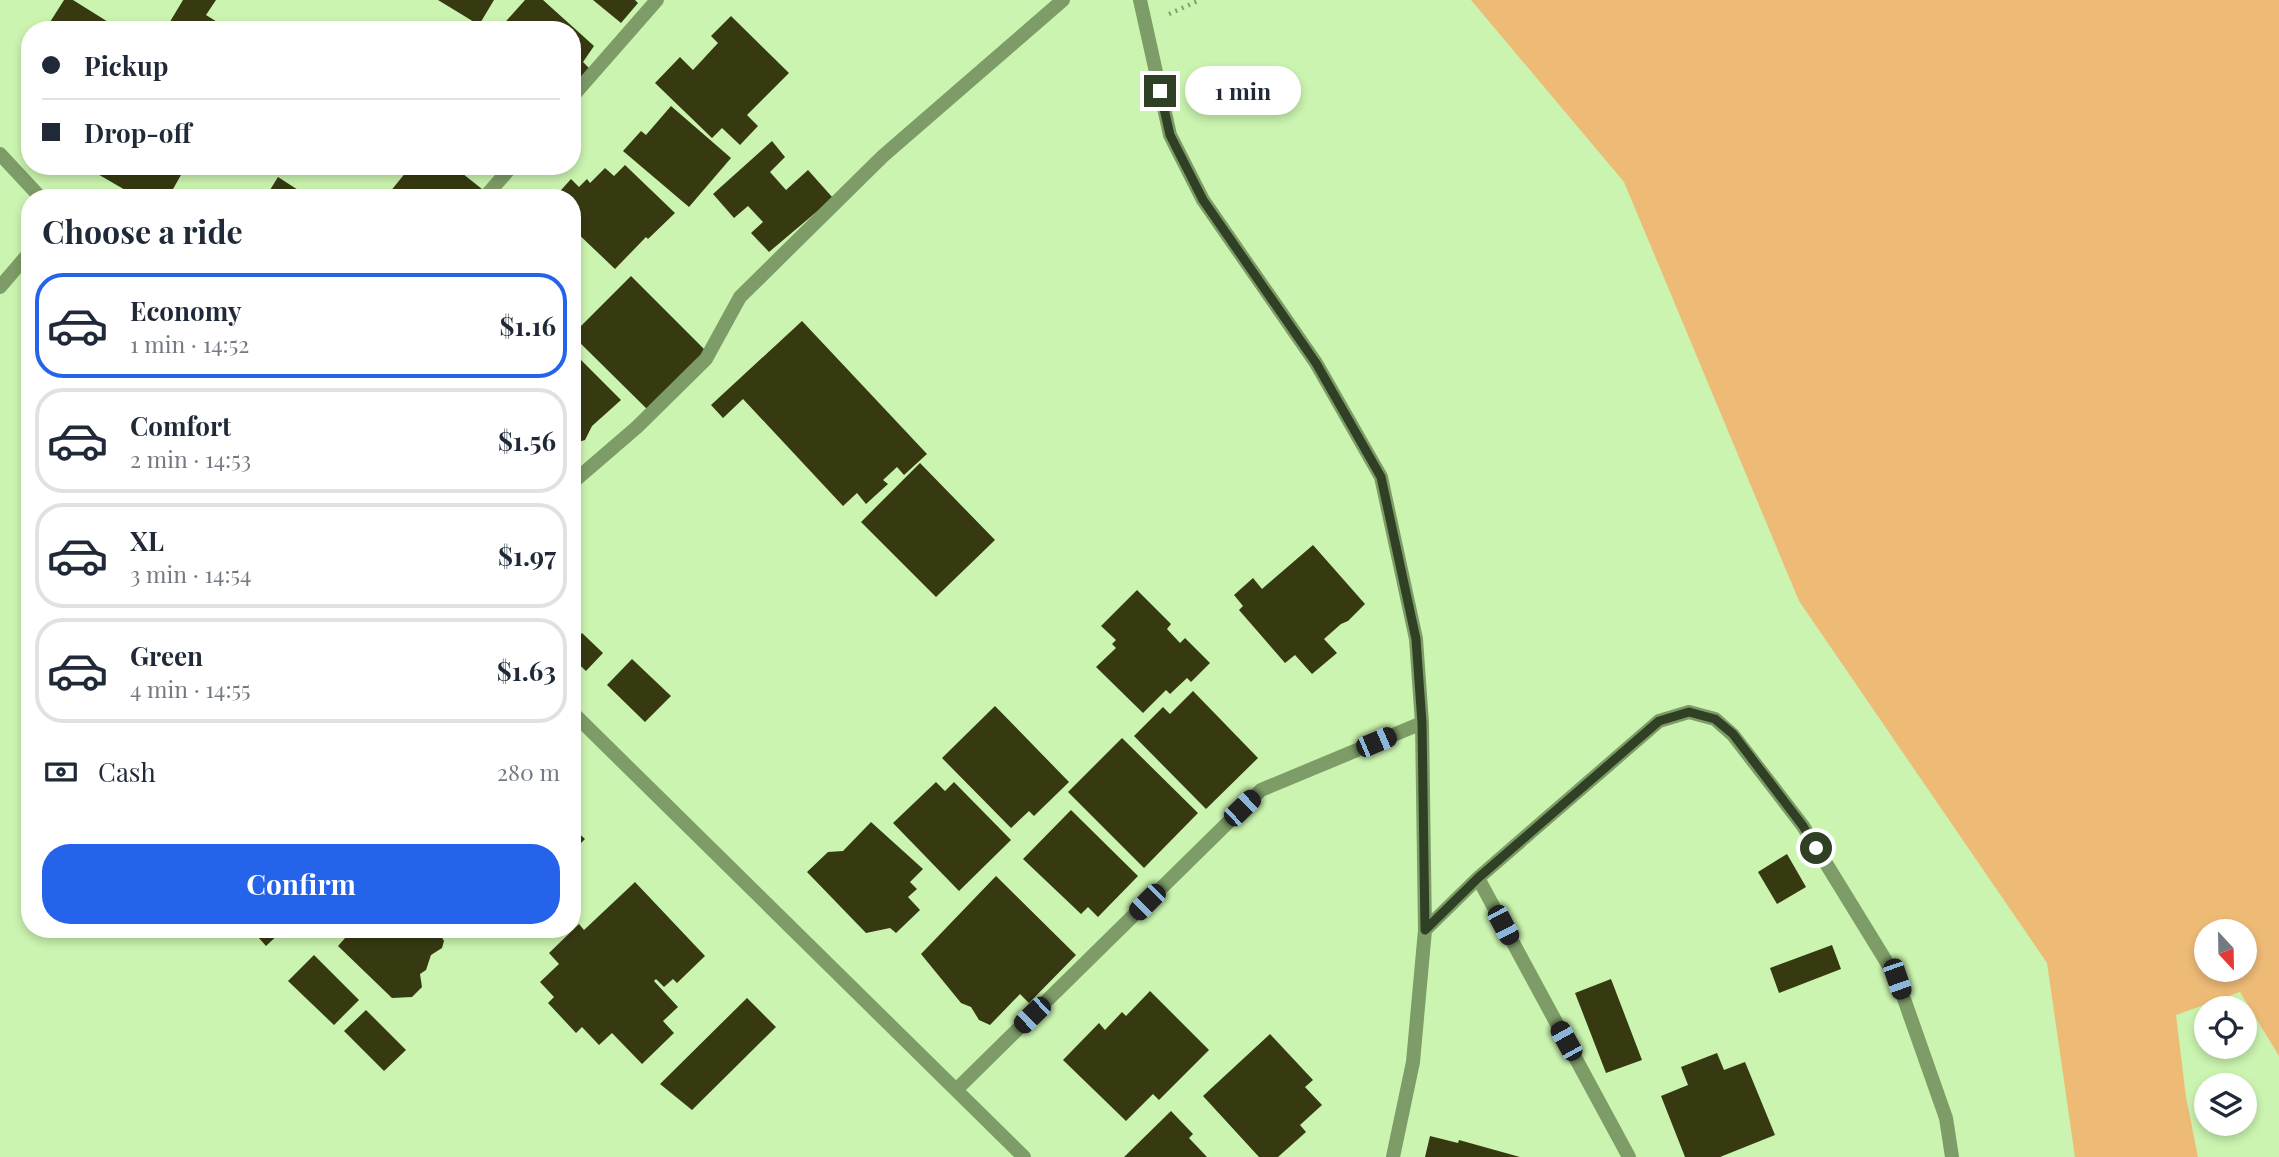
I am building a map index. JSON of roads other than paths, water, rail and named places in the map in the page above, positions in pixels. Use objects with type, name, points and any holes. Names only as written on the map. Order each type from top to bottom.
[{"type":"street","points":[[581,87],[657,0]]},
{"type":"street","points":[[581,475],[637,427],[706,359],[740,297],[874,165],[1063,0]]},
{"type":"street","points":[[1140,0],[1170,135],[1203,200],[1316,363],[1381,477],[1416,639],[1422,723],[1425,930],[1413,1062],[1393,1157]]},
{"type":"street","points":[[0,154],[33,189]]},
{"type":"street","points":[[493,189],[504,175]]},
{"type":"street","points":[[0,287],[21,262]]},
{"type":"street","points":[[1425,930],[1478,878],[1659,721],[1689,712],[1715,719],[1733,734],[1803,826],[1897,979],[1946,1118],[1952,1157]]},
{"type":"street","points":[[581,721],[1024,1157]]},
{"type":"street","points":[[956,1090],[1261,790],[1422,723]]},
{"type":"street","points":[[1478,878],[1629,1157]]}]
